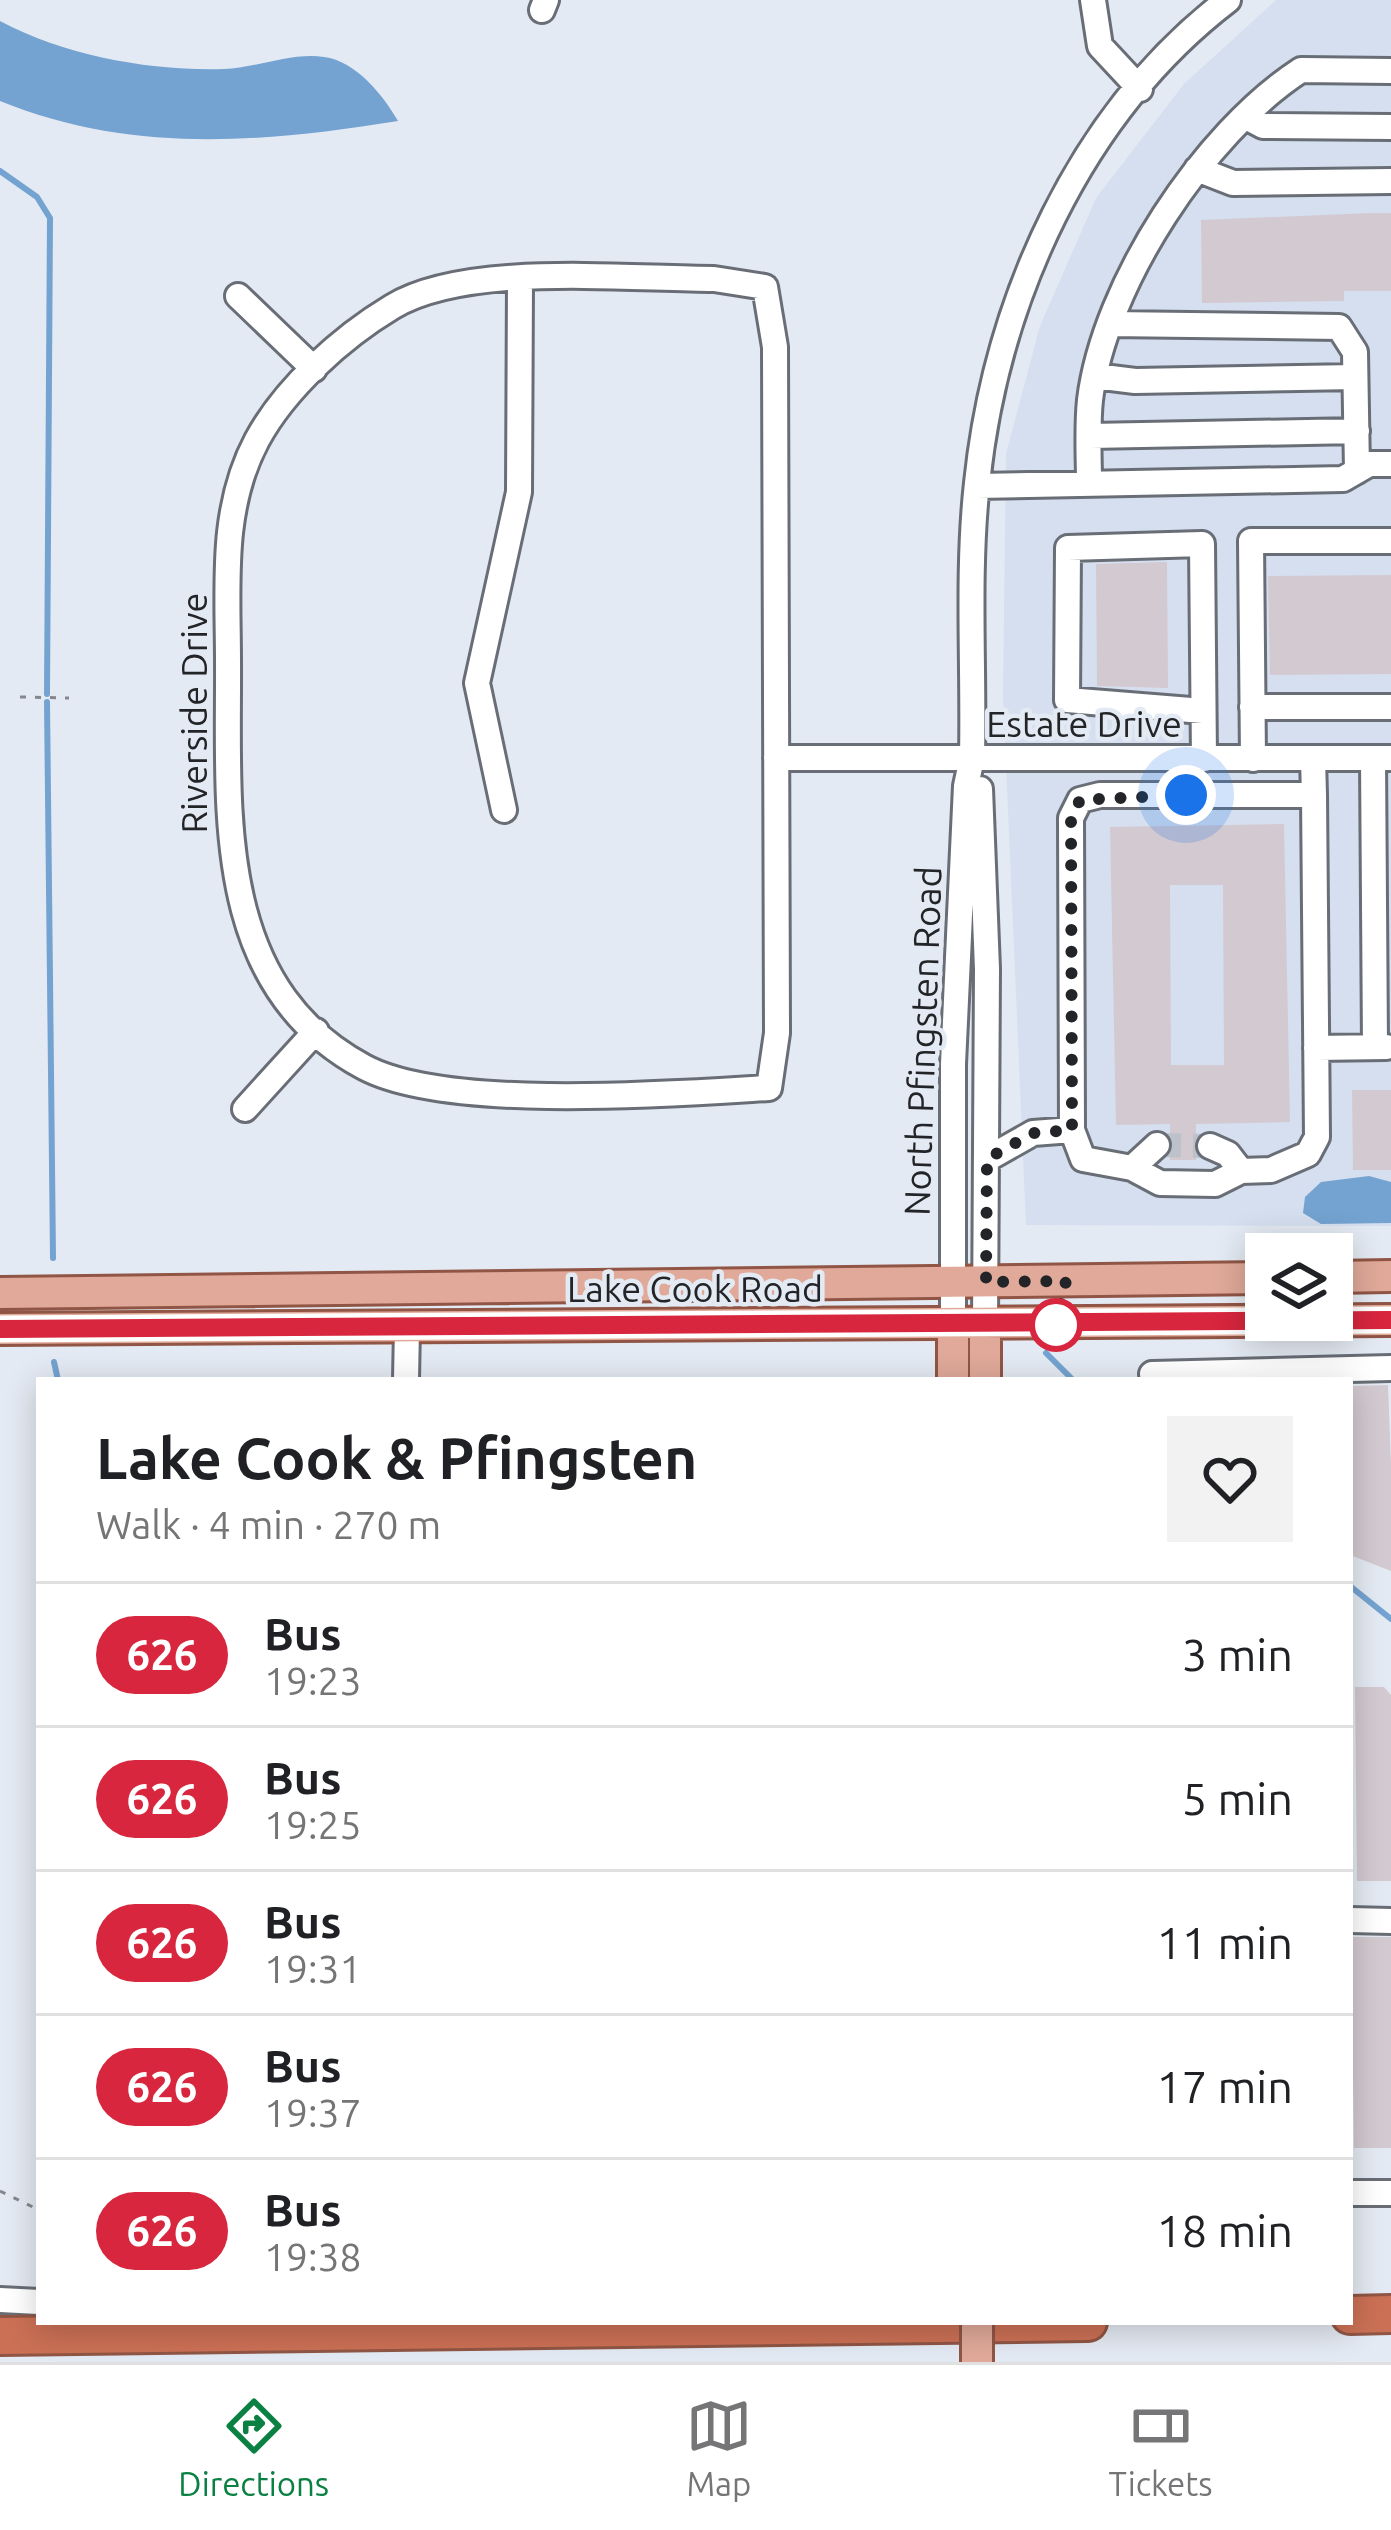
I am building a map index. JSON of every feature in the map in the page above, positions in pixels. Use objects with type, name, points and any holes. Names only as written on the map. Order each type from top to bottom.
[{"type":"highway","points":[[1353,2315],[1391,2314]]},
{"type":"highway","points":[[0,2336],[839,2325]]},
{"type":"main road","points":[[1353,1277],[1391,1276]]},
{"type":"main road","name":"Lake Cook Road","points":[[3,1293],[1245,1278]]},
{"type":"main road","name":"Lake Cook Road","points":[[1353,1321],[1391,1320]]},
{"type":"main road","name":"Lake Cook Road","points":[[3,1329],[1245,1322]]},
{"type":"main road","points":[[969,1326],[985,1375]]},
{"type":"main road","points":[[953,1375],[969,1326]]},
{"type":"main road","points":[[977,2325],[977,2362]]},
{"type":"street","points":[[1093,0],[1100,46],[1140,89]]},
{"type":"street","name":"North Pfingsten Road","points":[[969,1326],[952,1282],[952,1064],[966,786],[973,758],[976,487],[999,361],[1027,273],[1067,190],[1174,48],[1228,0]]},
{"type":"street","points":[[1089,484],[1095,376],[1110,324],[1159,226],[1197,169],[1301,70],[1391,71]]},
{"type":"street","points":[[1248,118],[1262,126],[1391,127]]},
{"type":"street","points":[[1197,169],[1215,180],[1233,183],[1391,182]]},
{"type":"street","points":[[504,810],[477,683],[519,492],[520,280]]},
{"type":"street","name":"Riverside Drive","points":[[520,280],[729,282],[765,287],[775,347],[776,1033],[769,1088],[458,1092],[407,1084],[367,1069],[316,1031],[266,966],[240,901],[229,838],[231,510],[257,440],[314,369],[406,299],[460,283],[520,280]]},
{"type":"street","points":[[238,296],[314,369]]},
{"type":"street","points":[[1110,324],[1339,327],[1355,352],[1357,471]]},
{"type":"street","points":[[1095,376],[1135,381],[1355,376]]},
{"type":"street","points":[[1090,436],[1357,431]]},
{"type":"street","points":[[976,487],[1343,479],[1369,464],[1391,464]]},
{"type":"street","points":[[1253,759],[1252,542],[1391,541]]},
{"type":"street","points":[[1203,711],[1067,700],[1068,548],[1202,544],[1204,759]]},
{"type":"street","points":[[1252,707],[1391,707]]},
{"type":"street","name":"Estate Drive","points":[[776,758],[1382,758]]},
{"type":"street","name":"North Pfingsten Road","points":[[969,1326],[986,1282],[987,1159],[987,969],[980,786],[973,758]]},
{"type":"street","points":[[1316,1048],[1383,1047],[1382,758]]},
{"type":"street","points":[[1313,759],[1314,795],[1317,1137],[1308,1154],[1271,1171],[1240,1171],[1215,1184],[1160,1183],[1132,1168],[1083,1159],[1072,1130],[1071,818],[1080,800],[1100,795],[1314,795]]},
{"type":"street","points":[[245,1109],[316,1031]]},
{"type":"street","points":[[987,1159],[1033,1133],[1072,1130]]},
{"type":"street","points":[[1132,1168],[1157,1145]]},
{"type":"street","points":[[1210,1146],[1228,1154],[1240,1171]]},
{"type":"street","points":[[406,1377],[407,1327]]},
{"type":"street","points":[[1276,1341],[1276,1374]]},
{"type":"street","points":[[1152,1374],[1391,1368]]},
{"type":"street","points":[[1353,1920],[1391,1921]]},
{"type":"street","points":[[1353,2193],[1391,2193]]},
{"type":"street","points":[[0,2300],[36,2302]]},
{"type":"street","points":[[460,2325],[506,2329]]},
{"type":"path","points":[[20,697],[68,698]]},
{"type":"path","points":[[0,2191],[36,2209]]},
{"type":"shaded area","points":[[1276,0],[1391,0],[1391,1226],[1026,1225],[1003,695],[1006,454],[1040,326],[1096,198],[1184,84]]},
{"type":"water","points":[[0,21],[52,44],[138,64],[224,69],[300,57],[336,60],[367,81],[398,121],[297,135],[197,139],[98,130],[49,118],[0,101]]},
{"type":"water","points":[[1369,1176],[1391,1182],[1391,1223],[1321,1224],[1303,1213],[1305,1197],[1321,1182]]},
{"type":"building","points":[[1391,213],[1391,291],[1344,291],[1344,301],[1202,303],[1201,220]]},
{"type":"building","points":[[1167,562],[1168,688],[1097,686],[1096,564]]},
{"type":"building","points":[[1391,575],[1391,674],[1270,675],[1268,576]]},
{"type":"building","points":[[1284,824],[1290,1122],[1196,1124],[1196,1160],[1170,1160],[1170,1124],[1116,1125],[1110,827]],"holes":[[[1170,885],[1223,885],[1224,1065],[1171,1065]]]},
{"type":"building","points":[[1352,1090],[1391,1090],[1391,1170],[1353,1170]]},
{"type":"building","points":[[1388,1385],[1391,1571],[1353,1556],[1353,1386]]},
{"type":"building","points":[[1355,1687],[1384,1687],[1391,1695],[1391,1881],[1357,1881]]},
{"type":"building","points":[[1353,1937],[1391,1937],[1391,2148],[1354,2148]]},
{"type":"waterway","points":[[0,171],[37,197],[50,218],[47,694]]},
{"type":"waterway","points":[[47,702],[53,1258]]},
{"type":"waterway","points":[[1046,1353],[1070,1377]]},
{"type":"waterway","points":[[54,1362],[57,1377]]},
{"type":"waterway","points":[[1353,1588],[1391,1619]]},
{"type":"tunnel","points":[[1157,1145],[1210,1146]]},
{"type":"bus line","name":"626","points":[[0,1329],[1391,1320]]},
{"type":"route","points":[[1056,1325],[1066,1281],[986,1282],[987,1159],[1033,1133],[1072,1130],[1071,818],[1080,800],[1100,795],[1186,795]]}]
